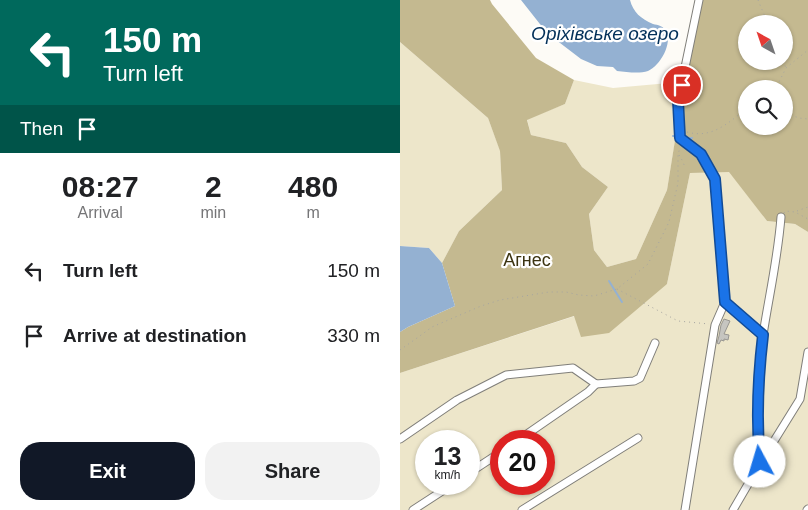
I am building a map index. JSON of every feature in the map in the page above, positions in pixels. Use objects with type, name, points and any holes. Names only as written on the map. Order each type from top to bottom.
[{"type":"lane","points":[[686,510],[715,325],[725,302],[715,179],[701,154],[680,138],[679,129],[678,101],[699,0]]},
{"type":"lane","points":[[760,462],[758,424],[759,369],[781,217]]},
{"type":"lane","points":[[725,302],[763,335]]},
{"type":"lane","points":[[533,430],[588,392],[596,384],[634,381],[640,378],[655,343]]},
{"type":"lane","points":[[733,510],[760,462],[800,399],[808,352]]},
{"type":"lane","points":[[400,439],[457,400],[506,376],[574,368],[596,384]]},
{"type":"lane","points":[[522,510],[638,438]]},
{"type":"lane","points":[[413,510],[436,495]]},
{"type":"path","points":[[758,0],[764,15]]},
{"type":"path","points":[[793,62],[808,50]]},
{"type":"path","points":[[679,129],[695,134],[717,130],[738,115]]},
{"type":"path","points":[[793,116],[808,118]]},
{"type":"path","points":[[400,350],[432,326],[500,300],[549,292],[566,292],[594,296],[617,289],[648,264],[669,222],[678,183],[678,154],[682,140]]},
{"type":"path","points":[[678,154],[684,167]]},
{"type":"path","points":[[795,212],[808,207]]},
{"type":"path","points":[[781,217],[785,211],[795,212],[808,219]]},
{"type":"path","points":[[617,289],[678,321],[715,325]]},
{"type":"shaded area","points":[[400,42],[488,118],[500,150],[502,190],[459,231],[442,263],[429,248],[400,246]]},
{"type":"shaded area","points":[[574,80],[613,88],[669,83],[676,135],[667,190],[636,259],[607,267],[594,250],[589,214],[608,187],[582,167],[566,143],[531,135],[527,119],[565,104]]},
{"type":"shaded area","points":[[729,171],[767,221],[795,224],[808,232],[808,510],[400,510],[400,373],[667,284],[690,173]]},
{"type":"green space","name":"Агнес","points":[[400,0],[490,0],[536,58],[574,80],[565,104],[527,120],[531,135],[566,143],[582,167],[608,187],[589,214],[594,250],[607,267],[636,259],[667,190],[686,72],[703,0],[808,0],[808,232],[795,224],[767,221],[729,172],[690,173],[667,284],[609,333],[581,337],[574,316],[400,373],[400,332],[455,306],[442,263],[459,231],[502,190],[500,151],[488,118],[400,42]]},
{"type":"water","name":"Оріхівське озеро","points":[[521,0],[630,0],[635,12],[641,17],[665,29],[668,36],[667,48],[657,64],[648,71],[637,73],[625,72],[617,71],[613,67],[597,66],[581,59],[547,33]]},
{"type":"water","points":[[400,246],[429,248],[442,263],[455,306],[400,332]]},
{"type":"building","points":[[724,319],[730,321],[724,334],[729,335],[728,340],[721,340],[719,344],[717,343]]},
{"type":"waterway","points":[[673,136],[678,137]]},
{"type":"waterway","points":[[684,138],[692,138]]},
{"type":"waterway","points":[[609,281],[622,302]]},
{"type":"route","points":[[682,85],[678,101],[680,138],[701,154],[715,179],[725,302],[763,335],[759,369],[758,433],[760,462]]}]
